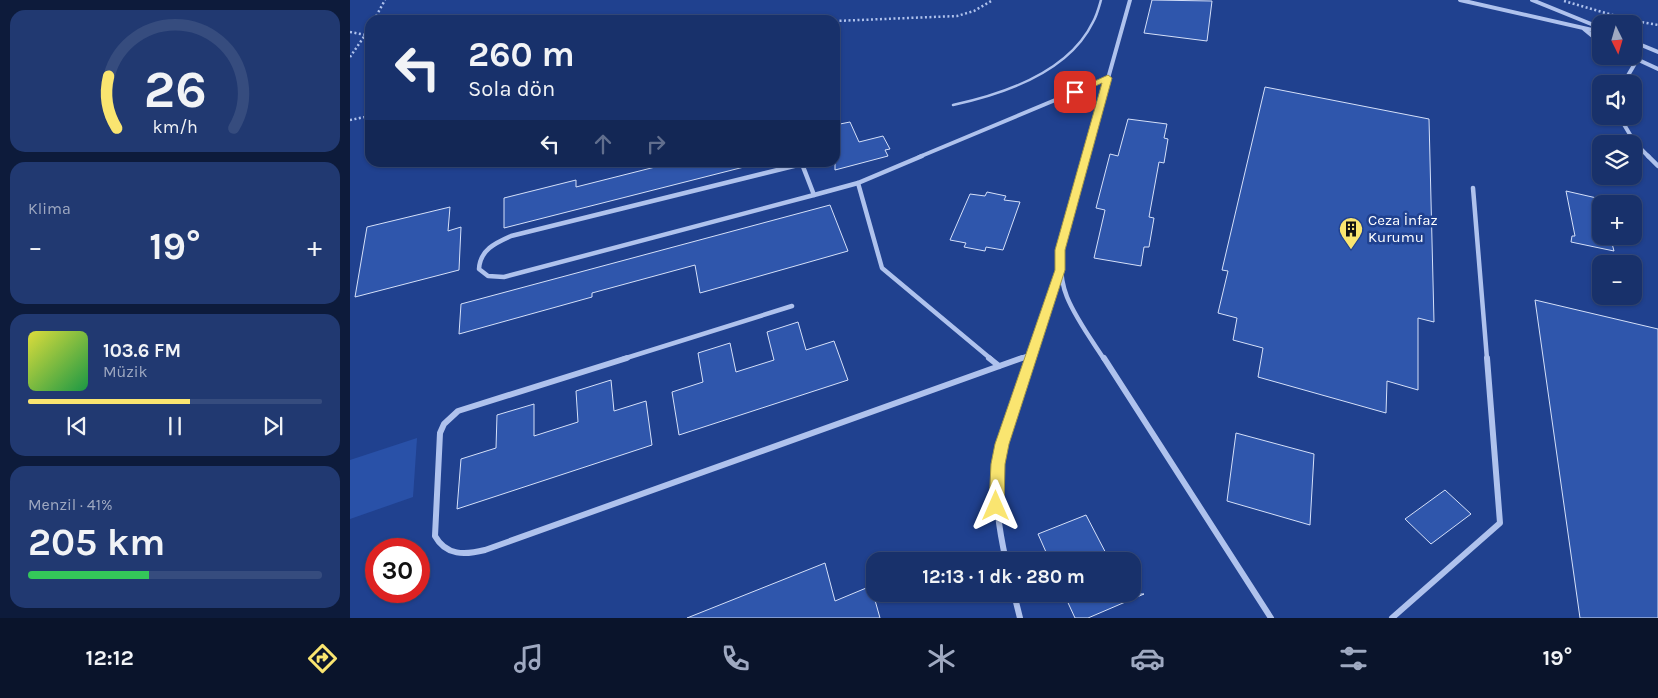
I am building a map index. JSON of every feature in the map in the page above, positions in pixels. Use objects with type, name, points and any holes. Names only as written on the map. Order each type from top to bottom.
[{"type":"street","points":[[1130,0],[1060,250],[1060,270],[1066,294],[1076,315],[1271,618]]},
{"type":"street","points":[[1460,0],[1592,29]]},
{"type":"street","points":[[1532,0],[1592,26]]},
{"type":"street","points":[[1581,28],[1592,36]]},
{"type":"street","points":[[1642,45],[1658,52]]},
{"type":"street","points":[[1642,62],[1658,69]]},
{"type":"street","points":[[790,167],[511,236],[496,243],[484,253],[479,263],[480,269],[488,276],[504,277],[858,183],[1108,78]]},
{"type":"street","points":[[1624,125],[1635,143],[1658,166]]},
{"type":"street","points":[[803,167],[814,195]]},
{"type":"street","points":[[858,183],[882,268],[999,366]]},
{"type":"street","points":[[1392,618],[1500,523],[1474,188]]},
{"type":"street","points":[[1004,552],[996,506],[998,464],[1008,426],[1060,270]]},
{"type":"street","points":[[792,306],[458,411],[444,424],[440,433],[435,536],[438,544],[451,553],[461,554],[485,550],[1032,354]]},
{"type":"street","points":[[1016,602],[1020,618]]},
{"type":"lane","points":[[953,105],[985,98],[1014,88],[1055,63],[1085,34],[1097,14],[1101,0]]},
{"type":"path","points":[[377,15],[385,0]]},
{"type":"path","points":[[840,21],[957,16],[974,11],[993,0]]},
{"type":"path","points":[[1562,0],[1630,20],[1658,25]]},
{"type":"path","points":[[350,32],[365,35]]},
{"type":"path","points":[[350,57],[365,36]]},
{"type":"path","points":[[350,120],[365,117]]},
{"type":"shaded area","points":[[417,438],[413,497],[350,519],[350,460]]},
{"type":"building","points":[[1152,0],[1212,1],[1207,41],[1144,33]]},
{"type":"building","name":"Ceza İnfaz Kurumu","points":[[1265,87],[1429,119],[1434,322],[1418,318],[1418,390],[1387,381],[1386,413],[1258,377],[1263,348],[1233,340],[1237,318],[1218,313],[1228,271],[1222,270]]},
{"type":"building","points":[[1128,119],[1167,124],[1164,138],[1168,139],[1164,163],[1159,162],[1149,217],[1154,218],[1149,247],[1144,247],[1141,266],[1094,258],[1105,210],[1096,208],[1110,154],[1118,156]]},
{"type":"building","points":[[850,122],[859,142],[883,136],[890,149],[885,150],[888,156],[835,170],[835,167],[840,167],[840,124]]},
{"type":"building","points":[[655,167],[744,167],[504,228],[504,198],[576,180],[576,187]]},
{"type":"building","points":[[1566,191],[1592,197],[1592,245],[1612,245],[1614,251],[1571,242],[1572,236],[1575,236]]},
{"type":"building","points":[[987,192],[1006,196],[1004,200],[1020,202],[1003,250],[986,247],[985,251],[964,247],[966,243],[950,240],[970,194],[985,196]]},
{"type":"building","points":[[830,205],[848,251],[700,293],[695,265],[592,293],[592,297],[459,334],[461,304]]},
{"type":"building","points":[[450,207],[448,231],[461,227],[459,270],[355,297],[367,227]]},
{"type":"building","points":[[1535,300],[1658,329],[1658,618],[1580,618]]},
{"type":"building","points":[[798,322],[806,350],[834,341],[848,380],[679,435],[672,392],[703,382],[698,353],[730,343],[736,372],[774,360],[767,332]]},
{"type":"building","points":[[611,380],[614,411],[646,401],[652,445],[457,509],[461,459],[496,448],[497,415],[534,404],[534,436],[578,422],[576,391]]},
{"type":"building","points":[[1236,433],[1314,454],[1310,525],[1227,501]]},
{"type":"building","points":[[1445,490],[1471,514],[1431,544],[1405,519]]},
{"type":"building","points":[[1086,515],[1105,552],[1046,552],[1038,534]]},
{"type":"building","points":[[825,563],[835,601],[866,588],[866,602],[876,602],[880,618],[687,618]]},
{"type":"building","points":[[1068,602],[1125,602],[1088,618],[1075,618]]},
{"type":"place","name":"Ceza İnfaz Kurumu","points":[[1351,250]]},
{"type":"route","points":[[996,506],[996,484],[1002,444],[1060,270],[1060,250],[1108,78],[1075,92]]}]
